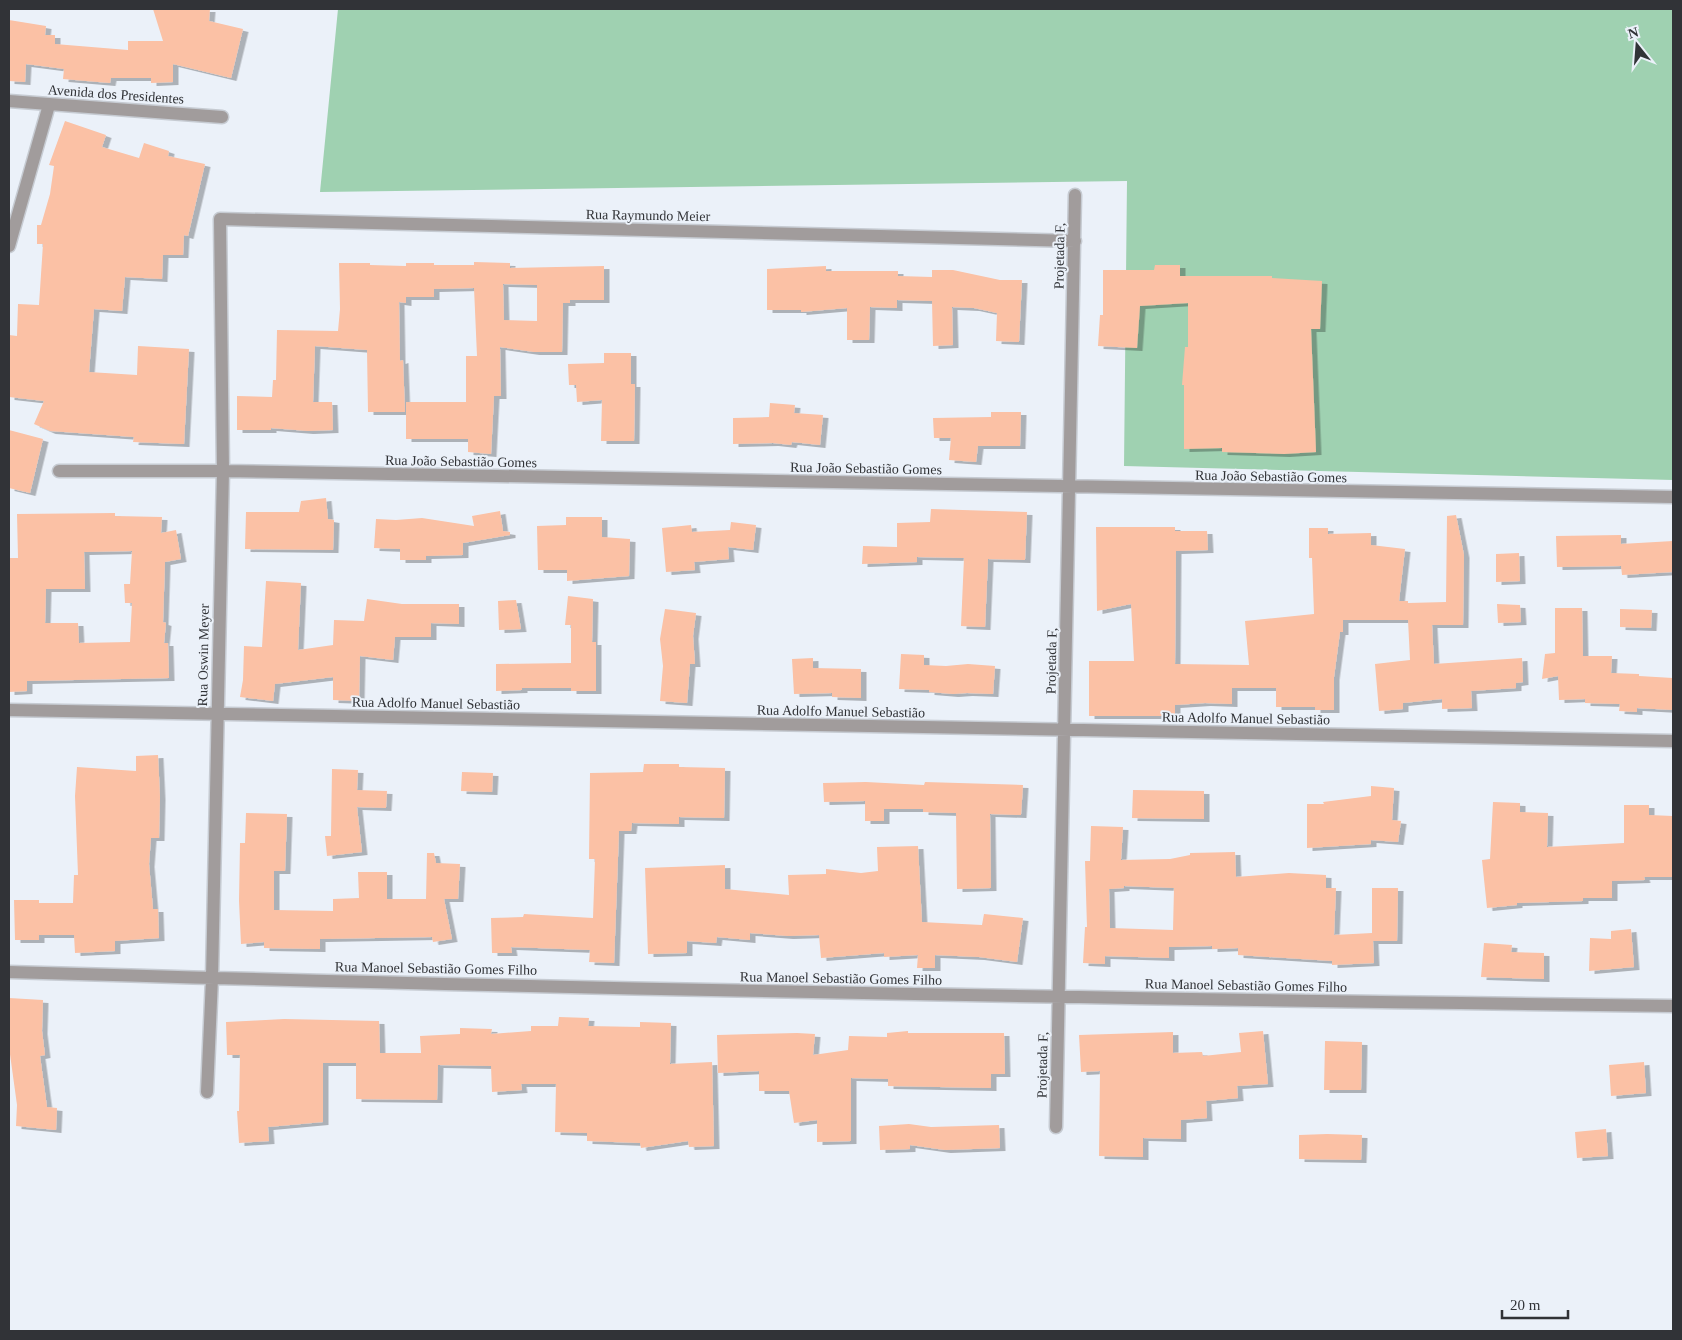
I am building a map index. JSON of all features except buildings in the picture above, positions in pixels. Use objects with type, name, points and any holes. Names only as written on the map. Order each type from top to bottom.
[{"type":"street","name":"Avenida dos Presidentes","points":[[9,101],[222,117]]},
{"type":"street","points":[[9,246],[49,105]]},
{"type":"street","name":"Projetada F,","points":[[1056,1127],[1075,195]]},
{"type":"street","name":"Rua Raymundo Meier","points":[[220,219],[1075,241]]},
{"type":"street","name":"Rua Oswin Meyer","points":[[207,1092],[212,978],[222,471],[220,219]]},
{"type":"street","name":"Rua João Sebastião Gomes","points":[[59,471],[222,471],[1673,498]]},
{"type":"street","name":"Rua Adolfo Manuel Sebastião","points":[[9,710],[1673,741]]},
{"type":"street","name":"Rua Manoel Sebastião Gomes Filho","points":[[9,972],[1058,998],[1673,1006]]},
{"type":"green space","points":[[338,9],[1673,9],[1673,480],[1124,466],[1127,181],[320,192]]}]
